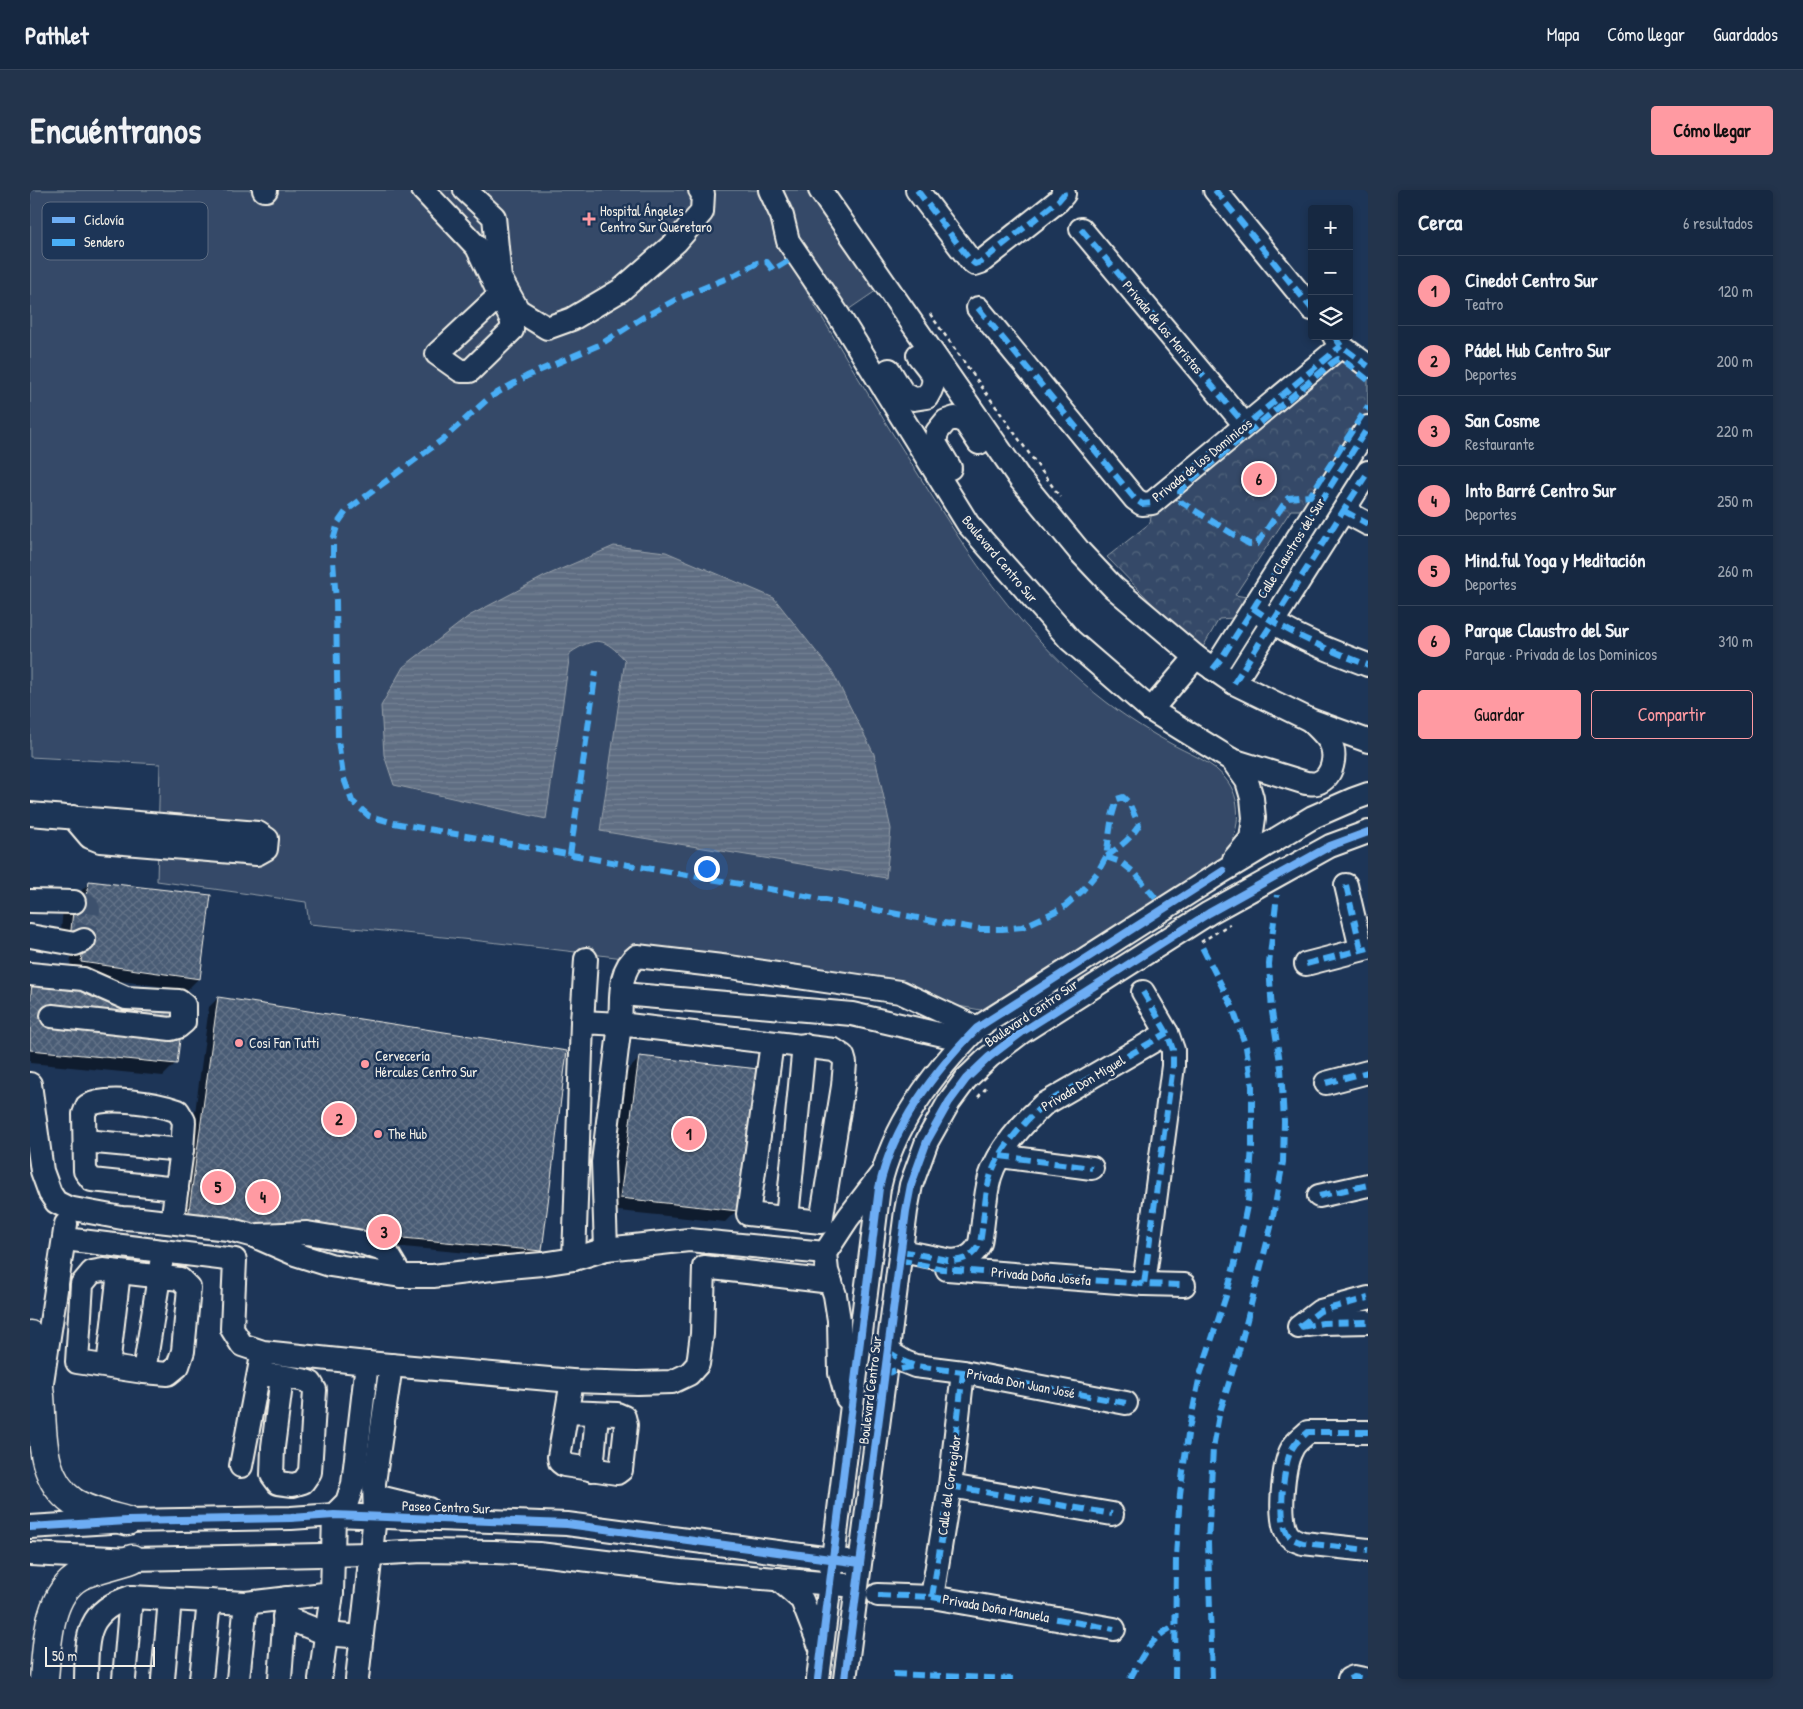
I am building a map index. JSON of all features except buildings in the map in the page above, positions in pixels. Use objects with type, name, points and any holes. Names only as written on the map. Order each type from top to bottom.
[{"type":"highway","points":[[30,1335],[40,1394],[45,1456],[56,1483],[72,1501],[81,1506],[127,1522]]},
{"type":"highway","points":[[44,1679],[51,1621],[59,1600],[67,1587],[80,1576],[132,1559]]},
{"type":"street","points":[[423,190],[477,247],[489,249]]},
{"type":"street","points":[[465,190],[494,218],[489,249],[500,295]]},
{"type":"street","points":[[489,249],[500,278],[518,310],[547,328],[572,319],[621,290],[676,242],[702,212],[703,194],[700,190]]},
{"type":"street","name":"Boulevard Centro Sur","points":[[770,190],[782,216],[788,241],[853,339],[968,524],[1070,640],[1151,710],[1232,760],[1246,781],[1252,798],[1254,818],[1251,839],[1223,871]]},
{"type":"street","points":[[820,190],[1020,479],[1080,552],[1113,587],[1204,663],[1234,683],[1310,720],[1368,741]]},
{"type":"street","points":[[917,190],[975,264],[981,262],[1058,201],[1064,194],[1063,190]]},
{"type":"street","points":[[1214,190],[1308,304]]},
{"type":"street","name":"Privada de los Maristas","points":[[1081,229],[1245,425]]},
{"type":"street","points":[[853,339],[874,351],[882,359],[903,393],[914,399],[927,397],[933,386],[934,377],[907,339],[901,326],[899,304]]},
{"type":"street","name":"Privada de los Dominicos","points":[[978,308],[1135,499],[1142,504],[1152,503],[1245,425],[1337,341],[1368,366]]},
{"type":"street","points":[[968,524],[957,480],[935,443],[937,432],[946,420],[955,418],[965,422],[997,467],[1020,479]]},
{"type":"street","name":"Calle Claustros del Sur","points":[[1151,710],[1204,663],[1221,659],[1366,436]]},
{"type":"street","name":"Calle Claustros del Sur","points":[[1234,683],[1368,472]]},
{"type":"street","points":[[1344,511],[1368,524]]},
{"type":"street","points":[[1253,608],[1272,623],[1339,654],[1368,665]]},
{"type":"street","points":[[1232,760],[1306,783],[1318,783],[1331,770],[1333,750],[1326,735],[1310,720]]},
{"type":"street","name":"Boulevard Centro Sur","points":[[818,1679],[879,1188],[882,1173],[902,1125],[914,1105],[945,1062],[971,1034],[1223,871],[1313,817],[1368,794]]},
{"type":"street","points":[[30,814],[73,817],[258,833],[267,839],[266,849],[257,854],[100,841],[90,837],[73,817]]},
{"type":"street","name":"Boulevard Centro Sur","points":[[845,1679],[887,1351],[911,1185],[927,1141],[949,1102],[977,1067],[1022,1032],[1209,914],[1330,846],[1368,832]]},
{"type":"street","points":[[1306,964],[1365,948],[1346,885]]},
{"type":"street","points":[[30,901],[74,902]]},
{"type":"street","points":[[30,936],[75,944],[84,940]]},
{"type":"street","points":[[606,1250],[603,1162],[624,975],[629,962],[637,956],[668,958],[900,992],[971,1034]]},
{"type":"street","points":[[574,1258],[586,959]]},
{"type":"street","points":[[30,974],[83,979],[126,998],[179,1000],[184,1005],[185,1011],[184,1022],[178,1027],[171,1029],[52,1016]]},
{"type":"street","points":[[1143,992],[1167,1033],[1172,1050],[1173,1066],[1144,1284]]},
{"type":"street","points":[[622,994],[852,1014],[900,1025],[971,1034]]},
{"type":"street","points":[[900,1025],[906,995]]},
{"type":"street","points":[[582,1022],[620,1024],[772,1043],[804,1045],[834,1050],[843,1056],[845,1064],[821,1222],[748,1214],[772,1043]]},
{"type":"street","name":"Privada Don Miguel","points":[[900,1255],[952,1261],[971,1256],[977,1250],[980,1243],[990,1177],[1000,1156],[1025,1120],[1043,1105],[1167,1033]]},
{"type":"street","points":[[787,1218],[804,1045]]},
{"type":"street","points":[[1326,1083],[1368,1072]]},
{"type":"street","points":[[30,1084],[42,1171],[50,1194],[56,1202],[68,1208],[122,1218],[228,1228],[254,1236],[295,1254],[330,1265],[402,1276],[433,1276],[508,1266],[542,1264],[606,1250],[689,1240],[825,1252]]},
{"type":"street","points":[[172,1222],[177,1189],[182,1150],[184,1121],[178,1111],[164,1106],[135,1102],[94,1102],[87,1106],[84,1114],[85,1171],[92,1180],[177,1189]]},
{"type":"street","points":[[85,1141],[182,1150]]},
{"type":"street","points":[[1000,1156],[1092,1168]]},
{"type":"street","points":[[578,1163],[603,1162]]},
{"type":"street","points":[[851,1412],[840,1373],[840,1320],[835,1295],[827,1271],[825,1252],[882,1173]]},
{"type":"street","points":[[1319,1196],[1368,1185]]},
{"type":"street","points":[[40,1394],[65,1239],[68,1208]]},
{"type":"street","points":[[254,1236],[235,1260],[232,1330],[242,1345],[261,1363],[282,1377]]},
{"type":"street","points":[[65,1239],[235,1260]]},
{"type":"street","points":[[261,1363],[391,1364],[572,1381],[672,1382],[689,1374],[698,1364],[702,1334],[704,1267],[700,1253],[689,1240]]},
{"type":"street","points":[[144,1372],[163,1251]]},
{"type":"street","name":"Privada Doña Josefa","points":[[900,1255],[943,1269],[1144,1284],[1184,1285]]},
{"type":"street","points":[[704,1267],[831,1282]]},
{"type":"street","points":[[103,1270],[119,1272],[180,1279],[189,1288],[183,1351],[178,1366],[168,1374],[77,1362],[82,1284],[92,1272],[103,1270]]},
{"type":"street","points":[[108,1366],[119,1272]]},
{"type":"street","points":[[1368,1298],[1320,1311],[1299,1327],[1323,1323],[1368,1322]]},
{"type":"street","name":"Privada Don Juan José","points":[[887,1351],[915,1366],[963,1372],[1126,1403]]},
{"type":"street","points":[[240,1466],[261,1363]]},
{"type":"street","points":[[320,1679],[332,1593],[334,1515],[346,1502],[353,1484],[367,1364]]},
{"type":"street","points":[[357,1679],[375,1506],[374,1483],[391,1364]]},
{"type":"street","name":"Privada Don Juan José","points":[[884,1375],[915,1366]]},
{"type":"street","name":"Calle del Corregidor","points":[[932,1597],[950,1486],[963,1372]]},
{"type":"street","points":[[568,1412],[617,1414],[624,1418],[626,1424],[621,1470],[617,1473],[592,1470],[564,1465],[560,1462],[559,1457],[572,1381]]},
{"type":"street","points":[[1368,1432],[1308,1432],[1292,1447],[1285,1464],[1282,1505],[1286,1533],[1293,1540],[1303,1543],[1368,1550]]},
{"type":"street","points":[[950,1486],[1112,1514]]},
{"type":"street","name":"Paseo Centro Sur","points":[[30,1527],[127,1522],[291,1518],[334,1515],[375,1506],[468,1520],[568,1524],[638,1534],[650,1527],[728,1537],[742,1548],[804,1556]]},
{"type":"street","points":[[30,1554],[132,1559],[370,1554],[422,1551],[539,1554],[681,1571],[857,1586]]},
{"type":"street","points":[[805,1581],[808,1569],[804,1556],[860,1562]]},
{"type":"street","points":[[778,1579],[802,1600],[821,1650]]},
{"type":"street","points":[[285,1608],[332,1593]]},
{"type":"street","name":"Privada Doña Manuela","points":[[878,1595],[932,1597],[1114,1629]]},
{"type":"street","points":[[86,1679],[89,1632],[96,1620],[107,1608],[120,1600],[131,1597],[209,1600],[285,1608],[327,1634],[361,1637]]},
{"type":"street","points":[[124,1679],[131,1597]]},
{"type":"street","points":[[163,1679],[170,1599]]},
{"type":"street","points":[[201,1679],[209,1600]]},
{"type":"street","points":[[238,1679],[246,1603]]},
{"type":"street","points":[[280,1679],[285,1608]]},
{"type":"street","points":[[1349,1679],[1354,1677],[1364,1679]]},
{"type":"path","points":[[926,308],[1065,503]]},
{"type":"path","points":[[1200,943],[1231,924]]},
{"type":"path","points":[[972,1103],[991,1082]]},
{"type":"green space","points":[[30,190],[820,190],[886,284],[839,316],[778,243],[886,423],[950,524],[1008,605],[1051,653],[1072,673],[1118,711],[1153,734],[1208,763],[1222,775],[1233,790],[1236,799],[1237,818],[1230,847],[1214,866],[981,1010],[865,991],[639,960],[419,934],[309,924],[306,902],[157,881],[160,764],[30,757]]},
{"type":"green space","points":[[1341,346],[1368,366],[1368,427],[1315,510],[1291,510],[1235,595],[1258,599],[1247,617],[1219,619],[1203,647],[1172,624],[1107,557],[1150,523],[1153,504]]},
{"type":"shaded area","points":[[614,546],[666,552],[774,598],[833,673],[874,754],[891,829],[886,878],[600,831],[625,660],[618,652],[605,643],[593,642],[579,647],[570,653],[546,819],[394,785],[384,755],[381,706],[403,667],[469,616],[545,576]]},
{"type":"tunnel","points":[[74,902],[87,905],[89,910],[84,940]]},
{"type":"marked path","points":[[917,190],[975,264],[981,262],[1058,201],[1064,194],[1063,190]]},
{"type":"marked path","points":[[1215,190],[1308,304]]},
{"type":"marked path","points":[[1081,229],[1245,425]]},
{"type":"marked path","points":[[788,261],[773,270],[767,262],[757,263],[737,274],[677,299],[601,344],[527,376],[490,397],[442,440],[347,510],[338,523],[333,540],[333,561],[336,601],[338,740],[343,776],[352,801],[369,816],[394,823],[775,890],[980,929],[1022,927],[1064,907],[1082,891],[1097,873],[1106,857],[1112,816],[1117,799],[1123,797],[1129,803],[1139,825],[1128,839],[1106,857]]},
{"type":"marked path","points":[[978,308],[1135,499],[1142,504],[1152,503],[1341,346]]},
{"type":"marked path","points":[[1337,340],[1341,346],[1368,366]]},
{"type":"marked path","points":[[1368,380],[1343,360],[1338,359],[1333,362],[1183,487],[1180,492],[1181,502],[1249,544],[1257,544],[1288,498],[1310,496],[1368,406]]},
{"type":"marked path","points":[[1213,669],[1368,427]]},
{"type":"marked path","points":[[1234,683],[1368,472]]},
{"type":"marked path","points":[[1344,511],[1368,524]]},
{"type":"marked path","points":[[1253,608],[1308,640],[1368,665]]},
{"type":"marked path","points":[[570,855],[596,671]]},
{"type":"marked path","points":[[1106,857],[1121,862],[1136,874],[1157,900]]},
{"type":"marked path","points":[[1346,885],[1361,949]]},
{"type":"marked path","points":[[1212,1679],[1208,1543],[1213,1448],[1219,1415],[1240,1347],[1271,1227],[1283,1162],[1284,1121],[1281,1068],[1272,1012],[1269,964],[1277,895]]},
{"type":"marked path","points":[[1175,1679],[1176,1557],[1180,1494],[1188,1434],[1200,1375],[1226,1296],[1237,1255],[1248,1201],[1252,1147],[1252,1086],[1246,1047],[1232,1006],[1200,943]]},
{"type":"marked path","points":[[1306,964],[1368,948]]},
{"type":"marked path","points":[[1143,992],[1167,1033],[1173,1050],[1173,1066],[1144,1284]]},
{"type":"marked path","points":[[901,1251],[952,1261],[961,1260],[972,1254],[980,1243],[986,1193],[994,1167],[1005,1148],[1027,1120],[1043,1105],[1167,1033]]},
{"type":"marked path","points":[[1326,1083],[1368,1072]]},
{"type":"marked path","points":[[1000,1156],[1092,1168]]},
{"type":"marked path","points":[[1319,1196],[1368,1185]]},
{"type":"marked path","points":[[899,1260],[943,1269],[1144,1284],[1184,1285]]},
{"type":"marked path","points":[[1299,1327],[1320,1311],[1368,1298]]},
{"type":"marked path","points":[[1301,1327],[1323,1323],[1368,1322]]},
{"type":"marked path","points":[[887,1351],[915,1366],[963,1372],[1126,1403]]},
{"type":"marked path","points":[[884,1375],[915,1366]]},
{"type":"marked path","points":[[932,1597],[950,1486],[963,1372]]},
{"type":"marked path","points":[[1368,1432],[1308,1432],[1295,1444],[1289,1456],[1284,1478],[1282,1504],[1284,1526],[1288,1535],[1294,1540],[1303,1543],[1368,1550]]},
{"type":"marked path","points":[[950,1486],[1112,1514]]},
{"type":"marked path","points":[[878,1595],[932,1597],[1114,1629]]},
{"type":"marked path","points":[[1130,1679],[1143,1654],[1153,1641],[1176,1625]]},
{"type":"marked path","points":[[893,1674],[1015,1679]]},
{"type":"marked path","points":[[1349,1679],[1354,1677],[1364,1679]]},
{"type":"cycle path","points":[[845,1679],[906,1211],[911,1185],[927,1141],[949,1102],[966,1079],[989,1057],[1022,1032],[1209,913],[1330,846],[1368,832]]},
{"type":"cycle path","points":[[818,1679],[879,1188],[885,1165],[894,1143],[917,1101],[930,1082],[977,1028],[1223,871]]},
{"type":"cycle path","points":[[30,1527],[127,1521],[291,1518],[334,1515],[567,1524],[860,1563]]},
{"type":"place","name":"Hospital Ángeles Centro Sur Queretaro","points":[[589,219]]},
{"type":"place","name":"Parque Claustro del Sur","points":[[1259,479]]},
{"type":"place","name":"Cosi Fan Tutti","points":[[239,1043]]},
{"type":"place","name":"Cervecería Hércules Centro Sur","points":[[365,1064]]},
{"type":"place","name":"Pádel Hub Centro Sur","points":[[339,1119]]},
{"type":"place","name":"The Hub","points":[[378,1134]]},
{"type":"place","name":"Cinedot Centro Sur","points":[[689,1134]]},
{"type":"place","name":"Mind.ful Yoga y Meditación","points":[[218,1187]]},
{"type":"place","name":"Into Barré Centro Sur","points":[[263,1197]]},
{"type":"place","name":"San Cosme","points":[[384,1232]]}]
